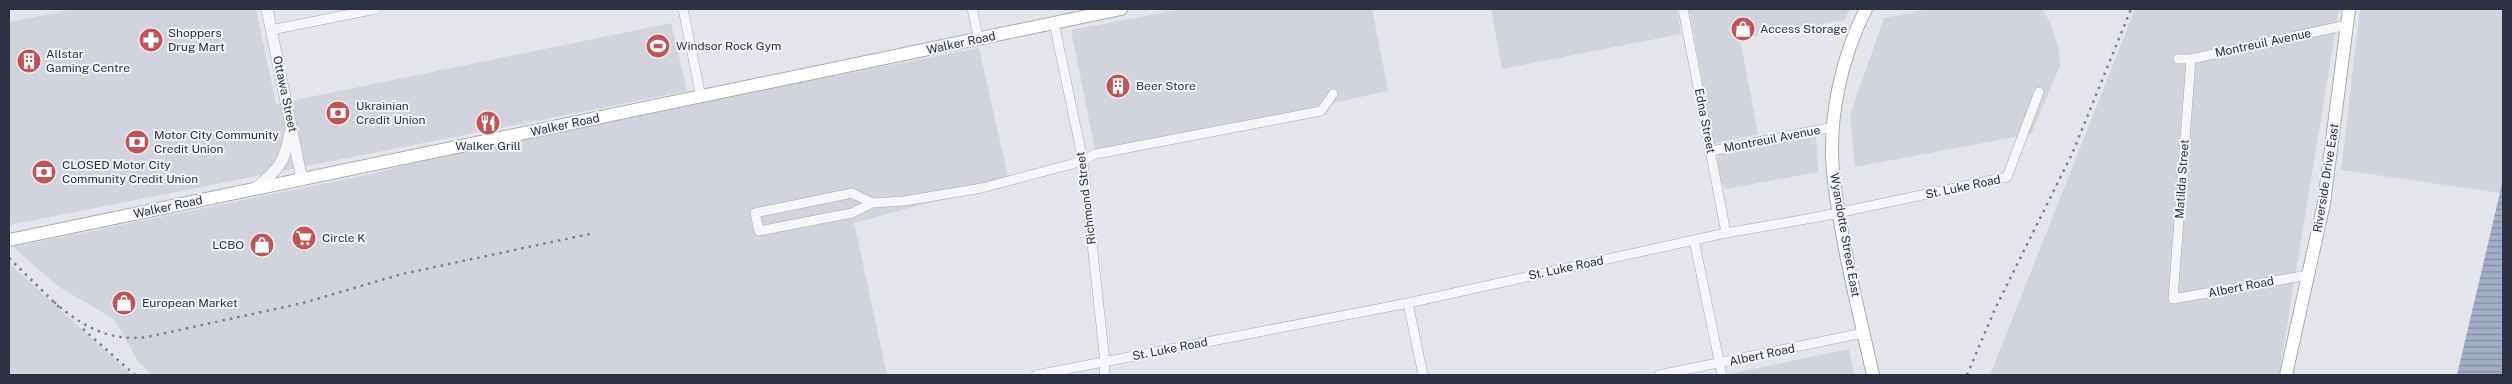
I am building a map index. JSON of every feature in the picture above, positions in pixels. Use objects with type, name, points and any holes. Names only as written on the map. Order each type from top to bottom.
[{"type":"main road","name":"Walker Road","points":[[9,240],[1121,9]]},
{"type":"main road","name":"Wyandotte Street East","points":[[1866,9],[1845,66],[1834,127],[1833,169],[1839,212],[1873,375]]},
{"type":"main road","name":"Riverside Drive East","points":[[2286,375],[2324,203],[2349,9]]},
{"type":"street","name":"Ottawa Street","points":[[267,9],[302,180]]},
{"type":"street","points":[[271,30],[376,9]]},
{"type":"street","points":[[682,9],[701,97]]},
{"type":"street","points":[[972,9],[979,40]]},
{"type":"street","name":"Edna Street","points":[[1683,9],[1726,233]]},
{"type":"street","name":"Richmond Street","points":[[1054,23],[1083,161],[1105,362],[1104,375]]},
{"type":"street","name":"Montreuil Avenue","points":[[2178,59],[2190,59],[2347,25]]},
{"type":"street","name":"Matilda Street","points":[[2173,300],[2190,59]]},
{"type":"street","name":"St. Luke Road","points":[[1036,375],[1408,303],[1726,233],[2007,178],[2039,92]]},
{"type":"street","points":[[872,203],[852,193],[755,214],[759,231],[852,213],[872,203],[904,201],[982,188],[1083,161],[1096,154],[1321,111],[1333,94]]},
{"type":"street","points":[[254,190],[280,168],[287,150],[291,125]]},
{"type":"street","name":"Montreuil Avenue","points":[[1711,152],[1834,127]]},
{"type":"street","points":[[1694,240],[1722,375]]},
{"type":"street","name":"Albert Road","points":[[2173,300],[2308,275]]},
{"type":"street","points":[[1408,303],[1423,375]]},
{"type":"street","name":"Albert Road","points":[[1659,375],[1863,333]]},
{"type":"shaded area","points":[[74,9],[256,9],[276,104],[671,23],[687,91],[9,225],[9,22]]},
{"type":"shaded area","points":[[1182,9],[1372,9],[1388,91],[1096,154],[1071,30]]},
{"type":"shaded area","points":[[1491,9],[1677,9],[1681,34],[1502,69]]},
{"type":"shaded area","points":[[1689,9],[1850,9],[1844,20],[1740,39],[1758,134],[1714,144]]},
{"type":"shaded area","points":[[1930,9],[2042,9],[2051,24],[2059,50],[2060,66],[2031,134],[1855,167],[1850,115],[1884,18]]},
{"type":"shaded area","points":[[2135,9],[2339,9],[2279,375],[1990,375]]},
{"type":"shaded area","points":[[2360,9],[2503,9],[2503,174],[2500,193],[2341,170]]},
{"type":"shaded area","points":[[979,48],[1009,181],[854,223],[887,375],[152,375],[139,363],[114,319],[59,287],[13,247],[371,174],[445,155],[740,94]]},
{"type":"shaded area","points":[[1816,131],[1818,172],[1726,189],[1721,182],[1718,171],[1718,150]]},
{"type":"shaded area","points":[[9,263],[132,375],[9,375]]},
{"type":"shaded area","points":[[1849,349],[1854,375],[1728,375],[1728,374]]},
{"type":"water","points":[[2503,174],[2503,375],[2457,375],[2500,193]]},
{"type":"railway","points":[[1967,375],[1995,309],[2072,154],[2131,9]]},
{"type":"railway","points":[[54,302],[75,318],[97,330],[120,337],[147,337],[303,303],[402,274],[594,233]]},
{"type":"railway","points":[[9,258],[59,307]]},
{"type":"railway","points":[[83,329],[135,375]]},
{"type":"place","name":"Access Storage","points":[[1743,29]]},
{"type":"place","name":"Shoppers Drug Mart","points":[[151,40]]},
{"type":"place","name":"Windsor Rock Gym","points":[[658,46]]},
{"type":"place","name":"Allstar Gaming Centre","points":[[29,61]]},
{"type":"place","name":"Beer Store","points":[[1118,86]]},
{"type":"place","name":"Ukrainian Credit Union","points":[[338,113]]},
{"type":"place","name":"Walker Grill","points":[[488,123]]},
{"type":"place","name":"Motor City Community Credit Union","points":[[137,142]]},
{"type":"place","name":"CLOSED Motor City Community Credit Union","points":[[44,172]]},
{"type":"place","name":"Circle K","points":[[304,238]]},
{"type":"place","name":"LCBO","points":[[262,245]]},
{"type":"place","name":"European Market","points":[[124,303]]}]
